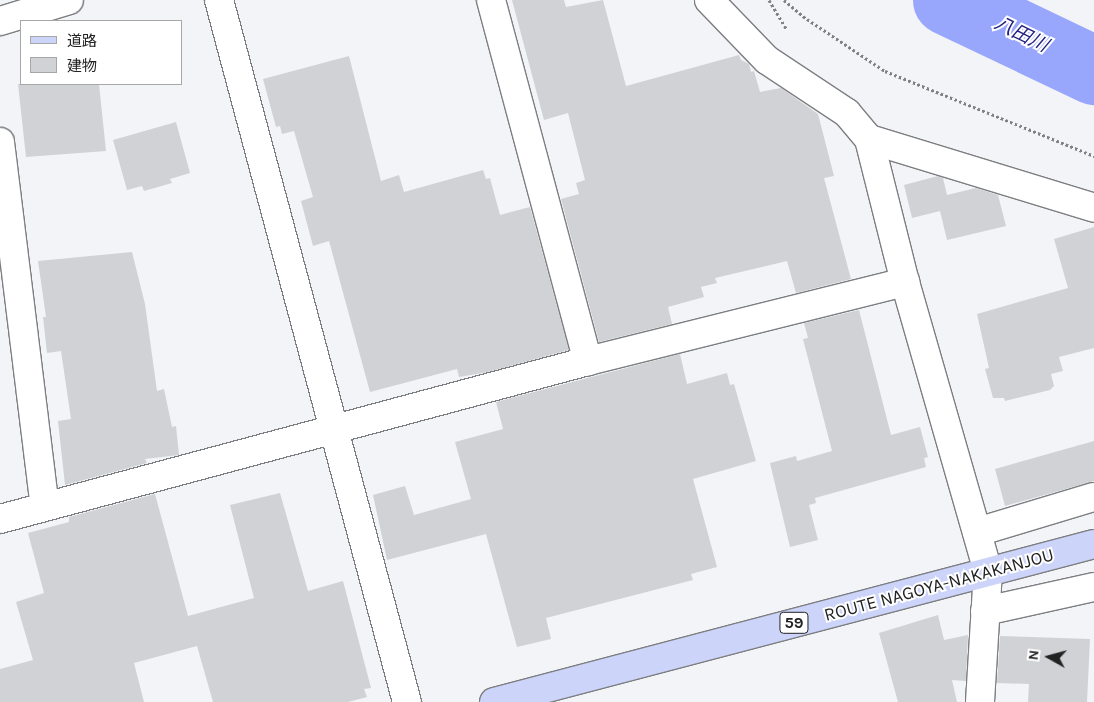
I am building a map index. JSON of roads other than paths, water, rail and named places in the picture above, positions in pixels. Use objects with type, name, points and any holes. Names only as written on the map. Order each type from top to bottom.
[{"type":"main road","name":"ROUTE NAGOYA-NAKAKANJOU","points":[[494,702],[1094,544]]},
{"type":"street","points":[[0,21],[69,0]]},
{"type":"street","points":[[219,0],[407,702]]},
{"type":"street","points":[[492,0],[588,361]]},
{"type":"street","points":[[709,0],[767,60],[847,113],[869,139],[905,282],[988,571],[980,702]]},
{"type":"street","points":[[869,139],[1094,208]]},
{"type":"street","points":[[0,142],[45,506]]},
{"type":"street","points":[[0,519],[588,361],[905,282]]},
{"type":"street","points":[[977,532],[1094,497]]},
{"type":"street","points":[[986,611],[1094,587]]},
{"type":"waterway","name":"八田川","points":[[947,0],[1094,70]]}]
